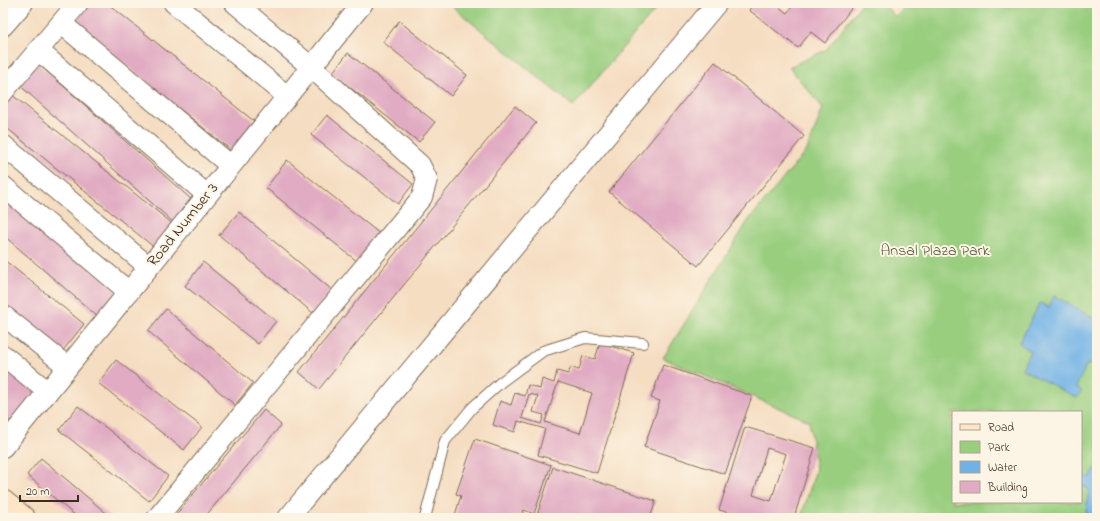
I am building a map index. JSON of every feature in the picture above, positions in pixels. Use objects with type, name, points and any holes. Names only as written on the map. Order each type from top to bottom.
[{"type":"main road","points":[[3,501],[24,518]]},
{"type":"street","points":[[3,26],[23,3]]},
{"type":"street","points":[[4,89],[78,3]]},
{"type":"street","points":[[174,3],[287,96]]},
{"type":"street","points":[[157,518],[422,197],[427,179],[420,165],[235,3]]},
{"type":"street","name":"Road Number 3","points":[[6,436],[48,392],[363,3]]},
{"type":"street","points":[[288,518],[717,3]]},
{"type":"street","points":[[61,23],[231,166]]},
{"type":"street","points":[[38,50],[207,195]]},
{"type":"street","points":[[3,145],[149,266]]},
{"type":"street","points":[[3,186],[129,292]]},
{"type":"street","points":[[3,315],[68,367]]},
{"type":"street","points":[[3,355],[48,392]]},
{"type":"lane","points":[[425,518],[445,440],[472,408],[501,382],[543,351],[585,338],[644,343]]},
{"type":"green space","points":[[448,3],[661,3],[573,106]]},
{"type":"green space","name":"Ansal Plaza Park","points":[[862,3],[883,3],[895,17],[910,3],[1089,3],[1097,11],[1097,518],[801,518],[816,469],[809,421],[663,358],[748,221],[807,150],[823,108],[789,67],[826,50]]},
{"type":"water","points":[[1054,296],[1097,320],[1097,362],[1095,366],[1087,364],[1076,387],[1082,391],[1077,398],[1022,369],[1030,351],[1019,343],[1040,303],[1049,307]]},
{"type":"water","points":[[1097,464],[1097,518],[1085,518],[1089,489],[1082,486],[1082,474],[1090,478]]},
{"type":"building","points":[[91,3],[107,3],[255,122],[232,151],[74,23]]},
{"type":"building","points":[[754,3],[774,3],[787,13],[795,3],[851,3],[854,5],[825,43],[811,32],[798,48],[749,10]]},
{"type":"building","points":[[399,21],[467,75],[451,96],[383,42]]},
{"type":"building","points":[[348,53],[435,122],[419,142],[332,73]]},
{"type":"building","points":[[35,61],[192,200],[173,222],[16,82]]},
{"type":"building","points":[[715,62],[804,136],[698,266],[609,192]]},
{"type":"building","points":[[11,94],[174,225],[155,248],[3,125],[3,103]]},
{"type":"building","points":[[515,106],[536,123],[319,389],[299,372]]},
{"type":"building","points":[[327,115],[413,184],[398,204],[311,135]]},
{"type":"building","points":[[287,160],[380,234],[358,262],[266,188]]},
{"type":"building","points":[[3,194],[118,292],[97,316],[3,235]]},
{"type":"building","points":[[239,212],[332,290],[313,313],[219,235]]},
{"type":"building","points":[[3,259],[84,324],[61,353],[3,307]]},
{"type":"building","points":[[203,262],[276,321],[258,344],[185,286]]},
{"type":"building","points":[[166,309],[253,383],[235,405],[148,331]]},
{"type":"building","points":[[600,343],[634,353],[597,473],[538,455],[545,429],[518,421],[515,432],[493,425],[500,401],[511,405],[515,393],[525,396],[528,385],[540,389],[542,379],[554,383],[557,371],[568,374],[571,367],[579,370],[583,356],[595,359]],"holes":[[[558,382],[592,393],[580,433],[545,422]],[[529,394],[538,396],[533,412],[544,415],[541,424],[522,418]]]},
{"type":"building","points":[[116,360],[202,427],[184,450],[98,383]]},
{"type":"building","points":[[663,365],[752,396],[725,474],[644,447],[660,401],[651,398]]},
{"type":"building","points":[[3,366],[39,395],[15,425],[3,415]]},
{"type":"building","points":[[78,406],[168,476],[149,501],[59,430]]},
{"type":"building","points":[[264,410],[281,425],[204,518],[173,518]]},
{"type":"building","points":[[745,427],[815,448],[794,518],[747,518],[719,510]],"holes":[[[767,448],[786,454],[771,501],[753,495]]]},
{"type":"building","points":[[475,439],[551,465],[534,514],[524,510],[521,518],[454,518],[461,496],[456,494]]},
{"type":"building","points":[[41,458],[112,518],[78,518],[27,475]]},
{"type":"building","points":[[553,467],[656,501],[650,518],[536,518]]}]
